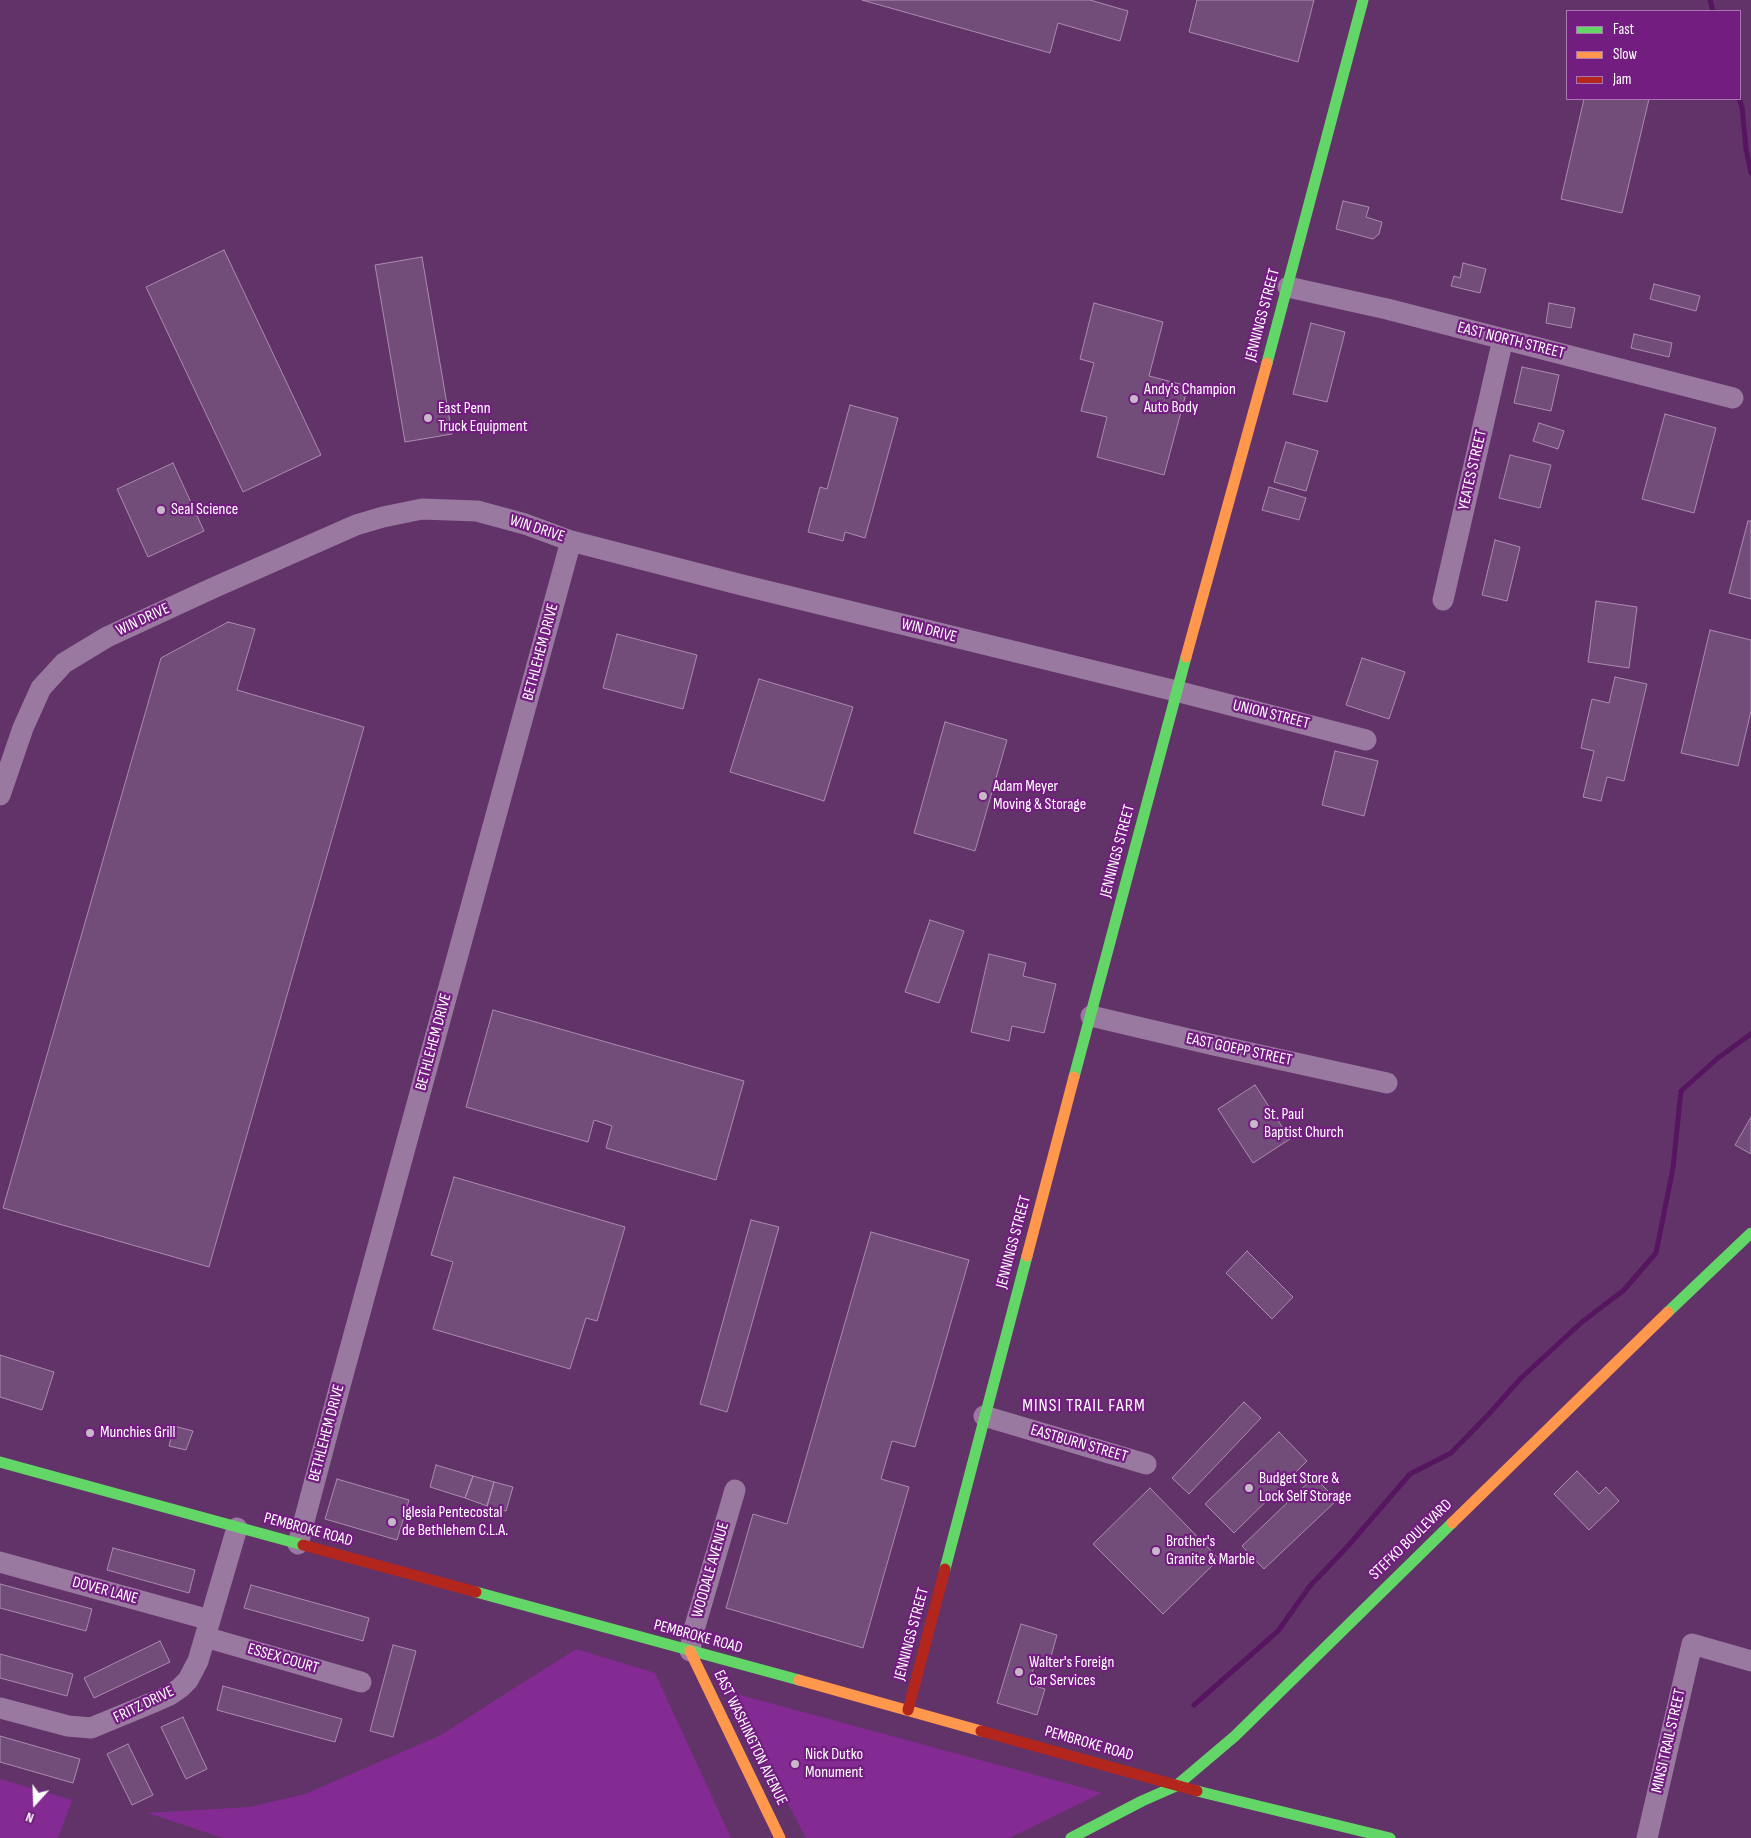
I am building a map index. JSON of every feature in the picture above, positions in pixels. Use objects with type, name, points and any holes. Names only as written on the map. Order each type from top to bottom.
[{"type":"main road","name":"JENNINGS STREET","points":[[908,1710],[1176,691],[1288,287],[1364,0]]},
{"type":"main road","name":"STEFKO BOULEVARD","points":[[1071,1838],[1142,1801],[1176,1786],[1235,1736],[1561,1415],[1751,1233]]},
{"type":"main road","name":"PEMBROKE ROAD","points":[[0,1462],[908,1710],[1351,1834],[1390,1838]]},
{"type":"main road","name":"EAST WASHINGTON AVENUE","points":[[690,1651],[780,1838]]},
{"type":"street","name":"EAST NORTH STREET","points":[[1288,287],[1387,309],[1734,398]]},
{"type":"street","name":"YEATES STREET","points":[[1443,600],[1503,339]]},
{"type":"street","name":"WIN DRIVE","points":[[0,795],[23,728],[41,688],[64,663],[99,641],[212,588],[356,525],[422,508],[477,511],[525,524],[571,540],[742,585],[1176,691]]},
{"type":"street","name":"BETHLEHEM DRIVE","points":[[298,1544],[571,540]]},
{"type":"street","name":"UNION STREET","points":[[1176,691],[1366,740]]},
{"type":"street","name":"EAST GOEPP STREET","points":[[1092,1016],[1214,1045],[1387,1082]]},
{"type":"street","name":"EASTBURN STREET","points":[[984,1416],[1146,1464]]},
{"type":"street","name":"WOODALE AVENUE","points":[[690,1651],[693,1633],[735,1490]]},
{"type":"street","name":"FRITZ DRIVE","points":[[0,1708],[75,1728],[92,1728],[170,1695],[180,1688],[194,1671],[237,1528]]},
{"type":"street","name":"DOVER LANE","points":[[0,1562],[208,1628]]},
{"type":"street","name":"ESSEX COURT","points":[[208,1628],[362,1682]]},
{"type":"street","name":"MINSI TRAIL STREET","points":[[1647,1838],[1692,1644],[1751,1661]]},
{"type":"shaded area","points":[[576,1649],[655,1673],[731,1838],[223,1838],[148,1813],[250,1807],[305,1794],[439,1736]]},
{"type":"shaded area","points":[[729,1692],[1102,1793],[1009,1838],[806,1838]]},
{"type":"shaded area","points":[[0,1779],[72,1800],[58,1838],[0,1838]]},
{"type":"building","points":[[862,0],[1090,0],[1128,11],[1120,41],[1058,23],[1050,53]]},
{"type":"building","points":[[1197,0],[1314,0],[1298,62],[1189,32]]},
{"type":"building","points":[[1584,100],[1649,100],[1622,213],[1561,199]]},
{"type":"building","points":[[1343,201],[1369,207],[1366,217],[1382,222],[1379,234],[1373,239],[1336,229]]},
{"type":"building","points":[[224,250],[321,455],[243,492],[146,287]]},
{"type":"building","points":[[422,257],[452,434],[405,442],[375,265]]},
{"type":"building","points":[[1463,263],[1486,269],[1480,293],[1451,286],[1454,276],[1460,278]]},
{"type":"building","points":[[1654,284],[1700,296],[1696,311],[1650,299]]},
{"type":"building","name":"Andy's Champion Auto Body","points":[[1094,303],[1163,322],[1149,376],[1188,386],[1164,475],[1097,457],[1107,417],[1081,411],[1094,363],[1080,359]]},
{"type":"building","points":[[1549,303],[1575,308],[1571,328],[1546,323]]},
{"type":"building","points":[[1311,323],[1345,332],[1327,402],[1293,394]]},
{"type":"building","points":[[1634,334],[1672,343],[1669,357],[1631,348]]},
{"type":"building","points":[[1522,367],[1559,375],[1551,411],[1514,403]]},
{"type":"building","points":[[850,405],[898,418],[865,538],[845,532],[843,541],[808,532],[820,487],[827,489]]},
{"type":"building","points":[[1665,414],[1716,428],[1694,513],[1642,499]]},
{"type":"building","points":[[1539,423],[1564,431],[1558,449],[1533,441]]},
{"type":"building","points":[[1286,442],[1318,451],[1306,491],[1274,482]]},
{"type":"building","points":[[1510,455],[1551,465],[1540,508],[1499,498]]},
{"type":"building","points":[[173,463],[204,531],[148,557],[117,489]]},
{"type":"building","points":[[1269,487],[1306,498],[1299,520],[1262,510]]},
{"type":"building","points":[[1748,521],[1751,521],[1751,599],[1729,593]]},
{"type":"building","points":[[1495,540],[1520,547],[1507,601],[1482,595]]},
{"type":"building","points":[[1596,601],[1637,607],[1629,668],[1588,662]]},
{"type":"building","points":[[228,622],[255,629],[237,690],[364,727],[209,1267],[3,1208],[161,658]]},
{"type":"building","points":[[1710,630],[1751,640],[1751,711],[1738,766],[1681,753]]},
{"type":"building","points":[[617,634],[697,655],[683,709],[603,688]]},
{"type":"building","points":[[1362,658],[1405,672],[1389,719],[1346,705]]},
{"type":"building","points":[[1615,677],[1647,684],[1624,781],[1607,777],[1601,801],[1583,797],[1594,751],[1581,748],[1592,699],[1609,703]]},
{"type":"building","points":[[759,679],[853,707],[824,801],[730,772]]},
{"type":"building","points":[[945,722],[1007,740],[975,851],[914,833]]},
{"type":"building","points":[[1335,751],[1378,761],[1364,816],[1322,805]]},
{"type":"building","points":[[930,920],[964,931],[939,1003],[905,992]]},
{"type":"building","points":[[989,954],[1026,963],[1023,976],[1056,984],[1044,1033],[1012,1026],[1009,1041],[971,1032]]},
{"type":"building","points":[[493,1010],[744,1081],[716,1180],[606,1148],[612,1126],[594,1120],[588,1142],[466,1107]]},
{"type":"building","name":"St. Paul Baptist Church","points":[[1255,1085],[1290,1139],[1253,1163],[1218,1109]]},
{"type":"building","points":[[1751,1117],[1751,1154],[1735,1145]]},
{"type":"building","points":[[454,1177],[625,1227],[597,1321],[586,1318],[570,1369],[433,1329],[453,1262],[431,1255]]},
{"type":"building","points":[[751,1220],[779,1227],[727,1412],[700,1404]]},
{"type":"building","points":[[871,1232],[969,1260],[915,1447],[892,1441],[881,1479],[909,1487],[863,1648],[726,1608],[753,1514],[787,1524]]},
{"type":"building","points":[[1247,1251],[1293,1297],[1272,1319],[1226,1273]]},
{"type":"building","points":[[0,1355],[54,1372],[42,1410],[0,1397]]},
{"type":"building","points":[[1244,1402],[1261,1418],[1189,1494],[1172,1478]]},
{"type":"building","points":[[174,1426],[193,1431],[186,1450],[169,1446]]},
{"type":"building","points":[[1279,1432],[1307,1461],[1234,1533],[1205,1504]]},
{"type":"building","points":[[436,1465],[473,1476],[465,1498],[430,1487]]},
{"type":"building","points":[[1577,1471],[1599,1494],[1606,1487],[1619,1501],[1589,1530],[1554,1494]]},
{"type":"building","points":[[473,1476],[494,1482],[487,1506],[465,1498]]},
{"type":"building","points":[[1314,1477],[1337,1500],[1264,1569],[1242,1546]]},
{"type":"building","points":[[337,1479],[409,1500],[397,1540],[325,1519]]},
{"type":"building","points":[[494,1482],[513,1487],[506,1511],[487,1506]]},
{"type":"building","name":"Brother's Granite & Marble","points":[[1150,1488],[1219,1559],[1163,1614],[1093,1544]]},
{"type":"building","points":[[113,1548],[195,1570],[189,1593],[107,1570]]},
{"type":"building","points":[[0,1584],[92,1609],[86,1631],[0,1608]]},
{"type":"building","points":[[251,1585],[369,1618],[363,1641],[244,1608]]},
{"type":"building","name":"Walter's Foreign Car Services","points":[[1021,1624],[1057,1635],[1050,1660],[1037,1656],[1029,1684],[1045,1689],[1037,1715],[997,1703]]},
{"type":"building","points":[[160,1641],[170,1662],[94,1698],[84,1678]]},
{"type":"building","points":[[393,1645],[416,1651],[393,1737],[370,1731]]},
{"type":"building","points":[[0,1654],[73,1674],[67,1696],[0,1678]]},
{"type":"building","points":[[223,1686],[342,1719],[335,1742],[217,1710]]},
{"type":"building","points":[[183,1717],[207,1769],[186,1779],[161,1727]]},
{"type":"building","points":[[0,1736],[80,1759],[73,1783],[0,1762]]},
{"type":"building","points":[[128,1744],[153,1795],[132,1805],[107,1754]]},
{"type":"waterway","points":[[1710,0],[1713,10]]},
{"type":"waterway","points":[[1739,100],[1751,173]]},
{"type":"waterway","points":[[1194,1705],[1278,1631],[1310,1586],[1348,1546],[1410,1474],[1451,1453],[1521,1378],[1582,1322],[1624,1290],[1656,1253],[1673,1168],[1681,1091],[1718,1058],[1751,1034]]},
{"type":"traffic: fast","points":[[1267,363],[1363,0]]},
{"type":"traffic: fast","points":[[1074,1077],[1186,657]]},
{"type":"traffic: fast","points":[[1668,1312],[1751,1233]]},
{"type":"traffic: fast","points":[[945,1569],[1027,1256]]},
{"type":"traffic: fast","points":[[0,1462],[303,1545]]},
{"type":"traffic: fast","points":[[1071,1838],[1142,1801],[1176,1786],[1235,1736],[1452,1523]]},
{"type":"traffic: fast","points":[[476,1592],[799,1680]]},
{"type":"traffic: fast","points":[[1197,1791],[1390,1838]]},
{"type":"traffic: slow","points":[[1186,657],[1267,363]]},
{"type":"traffic: slow","points":[[1027,1256],[1074,1077]]},
{"type":"traffic: slow","points":[[1452,1523],[1668,1312]]},
{"type":"traffic: slow","points":[[690,1651],[780,1838]]},
{"type":"traffic: slow","points":[[799,1680],[981,1731]]},
{"type":"traffic: jam","points":[[303,1545],[476,1592]]},
{"type":"traffic: jam","points":[[908,1710],[945,1569]]},
{"type":"traffic: jam","points":[[981,1731],[1197,1791]]},
{"type":"place","name":"Andy's Champion Auto Body","points":[[1134,399]]},
{"type":"place","name":"East Penn Truck Equipment","points":[[428,418]]},
{"type":"place","name":"Seal Science","points":[[161,510]]},
{"type":"place","name":"Adam Meyer Moving & Storage","points":[[983,796]]},
{"type":"place","name":"St. Paul Baptist Church","points":[[1254,1124]]},
{"type":"place","name":"Munchies Grill","points":[[90,1433]]},
{"type":"place","name":"Budget Store & Lock Self Storage","points":[[1249,1488]]},
{"type":"place","name":"Iglesia Pentecostal de Bethlehem C.L.A.","points":[[392,1522]]},
{"type":"place","name":"Brother's Granite & Marble","points":[[1156,1551]]},
{"type":"place","name":"Walter's Foreign Car Services","points":[[1019,1672]]},
{"type":"place","name":"Nick Dutko Monument","points":[[795,1764]]},
{"type":"district","name":"MINSI TRAIL FARM","points":[[1084,1406]]}]
